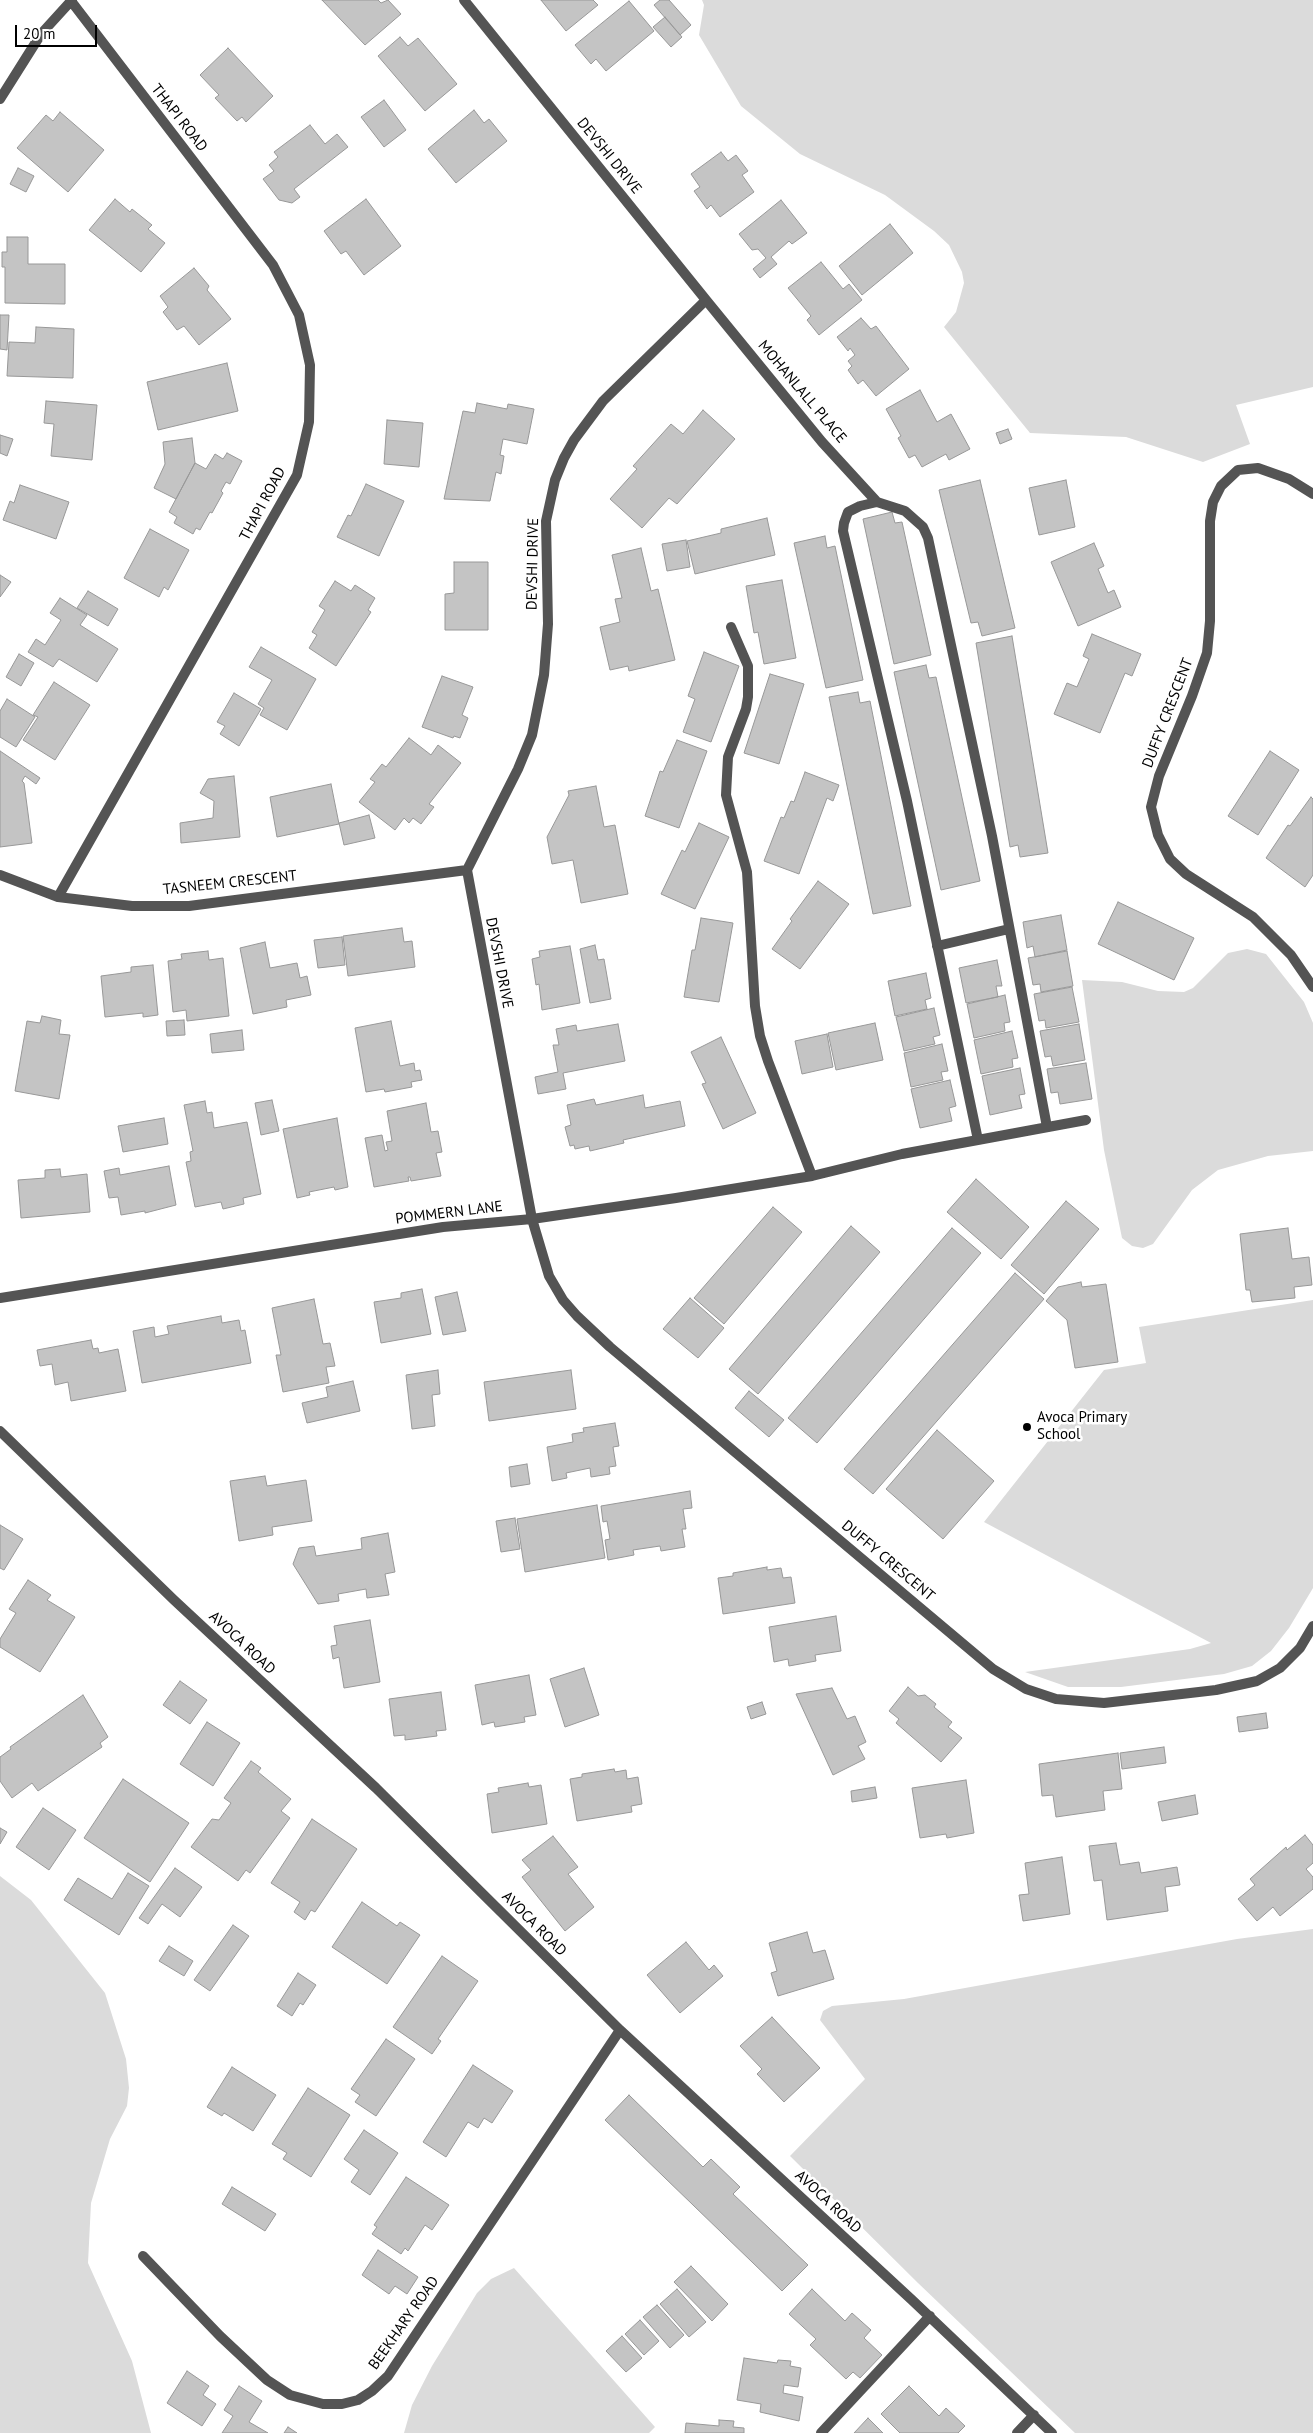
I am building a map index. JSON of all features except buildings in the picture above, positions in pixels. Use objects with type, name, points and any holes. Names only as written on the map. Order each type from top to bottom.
[{"type":"street","name":"DEVSHI DRIVE","points":[[464,0],[706,300],[603,401],[574,440],[564,458],[555,480],[546,522],[548,624],[544,675],[532,734],[518,769],[466,870],[532,1219]]},
{"type":"street","points":[[0,99],[41,34],[71,1]]},
{"type":"street","name":"THAPI ROAD","points":[[58,897],[297,475],[309,422],[310,365],[299,314],[273,265],[71,1]]},
{"type":"street","name":"MOHANLALL PLACE","points":[[706,300],[822,442],[877,502]]},
{"type":"street","name":"DUFFY CRESCENT","points":[[1313,494],[1288,478],[1258,468],[1238,470],[1221,486],[1213,502],[1210,521],[1210,621],[1207,653],[1192,696],[1159,776],[1151,807],[1158,835],[1170,859],[1186,874],[1253,917],[1291,955],[1313,987]]},
{"type":"street","points":[[978,1140],[907,801],[844,531],[844,523],[848,512],[860,506],[877,502],[905,511],[916,519],[928,538],[992,836],[1047,1127]]},
{"type":"street","points":[[731,627],[748,666],[748,697],[728,757],[726,795],[747,872],[755,1006],[760,1036],[768,1061],[812,1176]]},
{"type":"street","name":"TASNEEM CRESCENT","points":[[0,875],[58,897],[132,906],[189,906],[466,870]]},
{"type":"street","points":[[937,946],[1009,929]]},
{"type":"street","name":"POMMERN LANE","points":[[0,1298],[442,1227],[532,1219],[812,1176],[902,1154],[1086,1120]]},
{"type":"street","name":"DUFFY CRESCENT","points":[[532,1219],[549,1276],[562,1300],[577,1316],[993,1669],[1026,1689],[1056,1698],[1104,1703],[1216,1690],[1257,1681],[1280,1668],[1300,1648],[1313,1626]]},
{"type":"street","name":"AVOCA ROAD","points":[[0,1431],[174,1600],[376,1788],[620,2030],[930,2316],[1052,2433]]},
{"type":"street","name":"BEEKHARY ROAD","points":[[143,2256],[220,2336],[267,2380],[290,2396],[323,2404],[342,2404],[358,2400],[372,2391],[388,2376],[620,2030]]},
{"type":"street","points":[[821,2433],[930,2316]]},
{"type":"street","points":[[1017,2433],[1034,2415]]},
{"type":"shaded area","points":[[702,0],[1313,0],[1313,387],[1236,405],[1250,444],[1203,462],[1126,437],[1030,433],[944,327],[956,312],[964,283],[962,272],[949,245],[934,231],[885,195],[800,154],[741,106],[699,35],[704,5]]},
{"type":"shaded area","points":[[1247,949],[1266,954],[1304,1002],[1313,1023],[1313,1151],[1268,1156],[1218,1170],[1192,1190],[1153,1244],[1143,1248],[1132,1246],[1122,1238],[1104,1150],[1082,980],[1122,982],[1158,991],[1184,992],[1193,988],[1228,953]]},
{"type":"shaded area","points":[[1313,1300],[1313,1588],[1289,1628],[1271,1651],[1252,1666],[1224,1674],[1121,1687],[1068,1687],[1025,1672],[1190,1649],[1211,1643],[984,1522],[1104,1370],[1146,1363],[1139,1327]]},
{"type":"shaded area","points":[[0,1876],[31,1900],[105,1993],[126,2059],[129,2088],[127,2106],[110,2139],[91,2203],[88,2263],[132,2361],[151,2433],[0,2433]]},
{"type":"shaded area","points":[[1313,1929],[1313,2433],[1075,2433],[918,2283],[790,2156],[865,2079],[820,2020],[823,2011],[832,2006],[904,1999],[1237,1939]]},
{"type":"shaded area","points":[[514,2268],[655,2427],[649,2433],[404,2433],[412,2405],[432,2366],[477,2293],[491,2279]]},
{"type":"place","name":"Avoca Primary School","points":[[1027,1427]]}]
